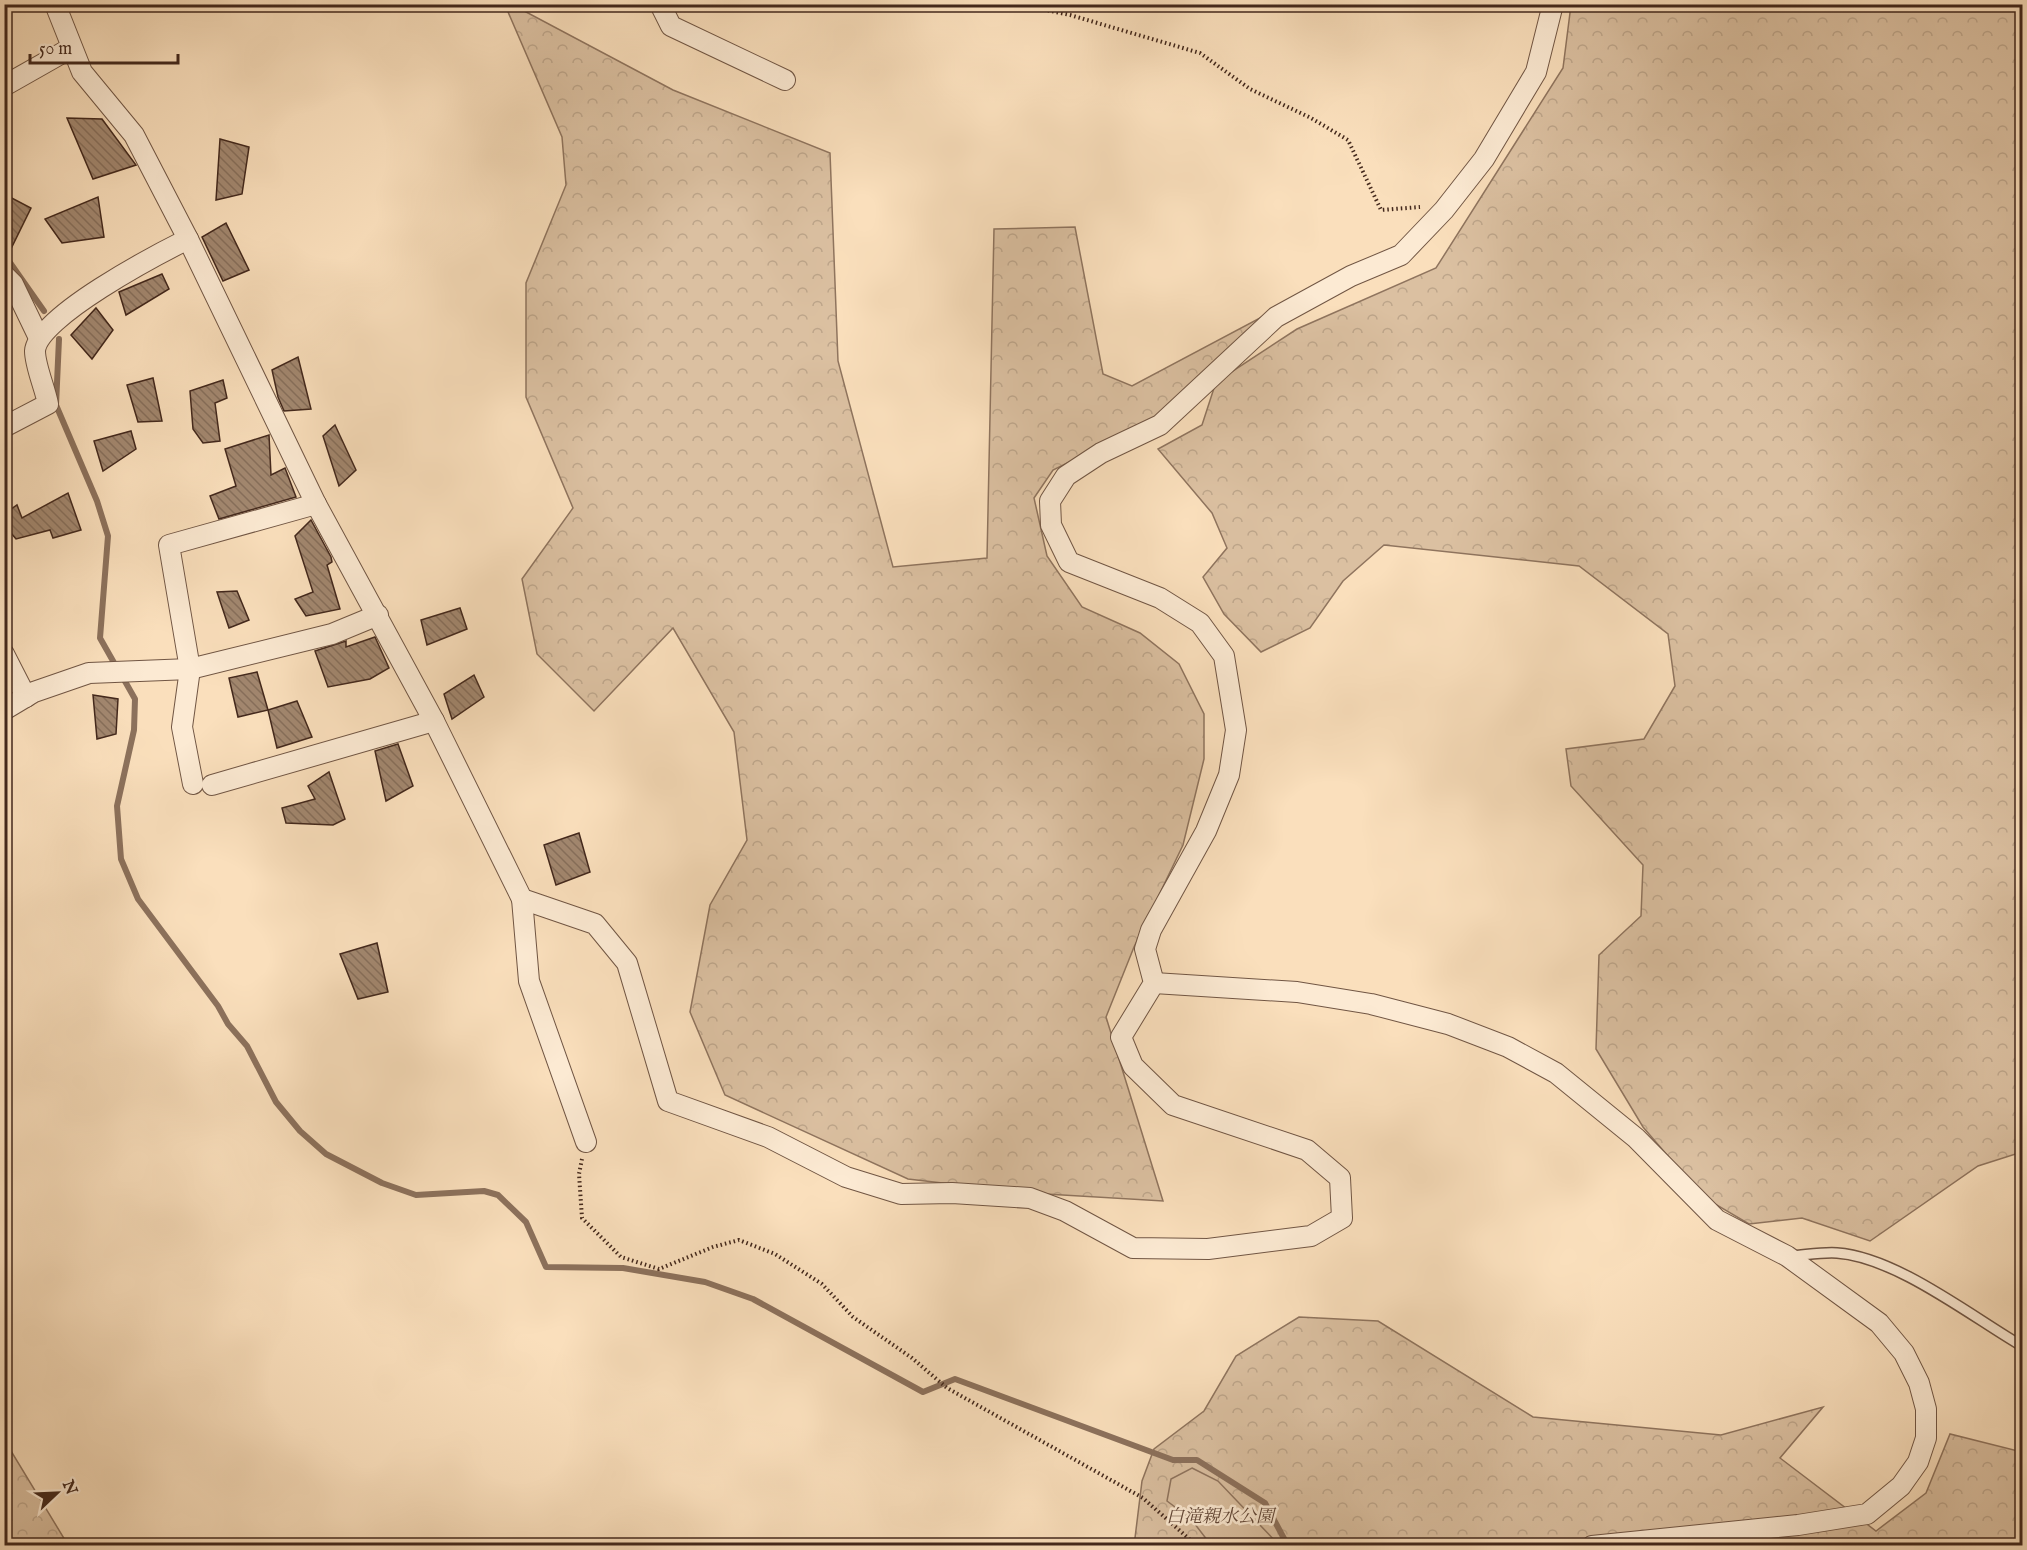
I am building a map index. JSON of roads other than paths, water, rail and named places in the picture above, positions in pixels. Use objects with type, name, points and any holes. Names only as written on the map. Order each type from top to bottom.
[{"type":"street","points":[[55,4],[82,72],[134,135],[188,238],[316,504],[434,722],[522,899],[529,981],[586,1142]]},
{"type":"street","points":[[660,4],[671,26],[785,80]]},
{"type":"street","points":[[522,899],[595,924],[627,963],[668,1101],[768,1137],[846,1177],[901,1194],[952,1193],[1030,1198],[1065,1212],[1133,1248],[1208,1249],[1311,1236],[1342,1218],[1340,1178],[1307,1150],[1173,1105],[1133,1066],[1121,1037],[1154,983],[1145,949],[1151,930],[1206,831],[1229,775],[1236,730],[1224,656],[1200,623],[1160,598],[1069,562],[1052,525],[1050,501],[1066,476],[1101,453],[1160,425],[1276,317],[1351,276],[1401,255],[1443,210],[1484,159],[1536,72],[1553,4]]},
{"type":"street","points":[[4,86],[71,48]]},
{"type":"street","points":[[4,427],[48,404],[35,351],[39,338],[45,330],[120,274],[188,238]]},
{"type":"street","points":[[4,275],[13,284],[39,338]]},
{"type":"street","points":[[316,504],[169,545],[190,669],[182,727],[202,784],[434,722]]},
{"type":"street","points":[[4,710],[26,697],[89,672],[190,669],[332,633],[378,615]]},
{"type":"street","points":[[4,654],[26,697]]},
{"type":"street","points":[[1154,983],[1297,992],[1360,1003],[1448,1024],[1508,1047],[1556,1073],[1636,1138],[1717,1220],[1787,1256],[1879,1323],[1904,1353],[1919,1383],[1926,1409],[1926,1438],[1918,1461],[1901,1486],[1867,1514],[1798,1525],[1592,1545]]},
{"type":"lane","points":[[1787,1256],[1838,1253],[1873,1261],[1930,1288],[2022,1346]]},
{"type":"waterway","points":[[4,254],[44,311]]},
{"type":"waterway","points":[[59,339],[56,405],[97,501],[108,536],[100,638],[117,668]]},
{"type":"waterway","points":[[122,676],[135,699],[134,730],[117,806],[121,859],[138,899],[218,1006],[228,1024],[247,1046],[276,1102],[300,1131],[326,1154],[382,1183],[416,1195],[484,1191],[498,1195],[526,1222],[546,1267],[623,1268],[705,1282],[753,1299],[923,1392],[955,1379],[1173,1460],[1197,1460],[1265,1503],[1288,1546]]},
{"type":"park label","name":"白滝親水公園","points":[[1220,1517]]}]
